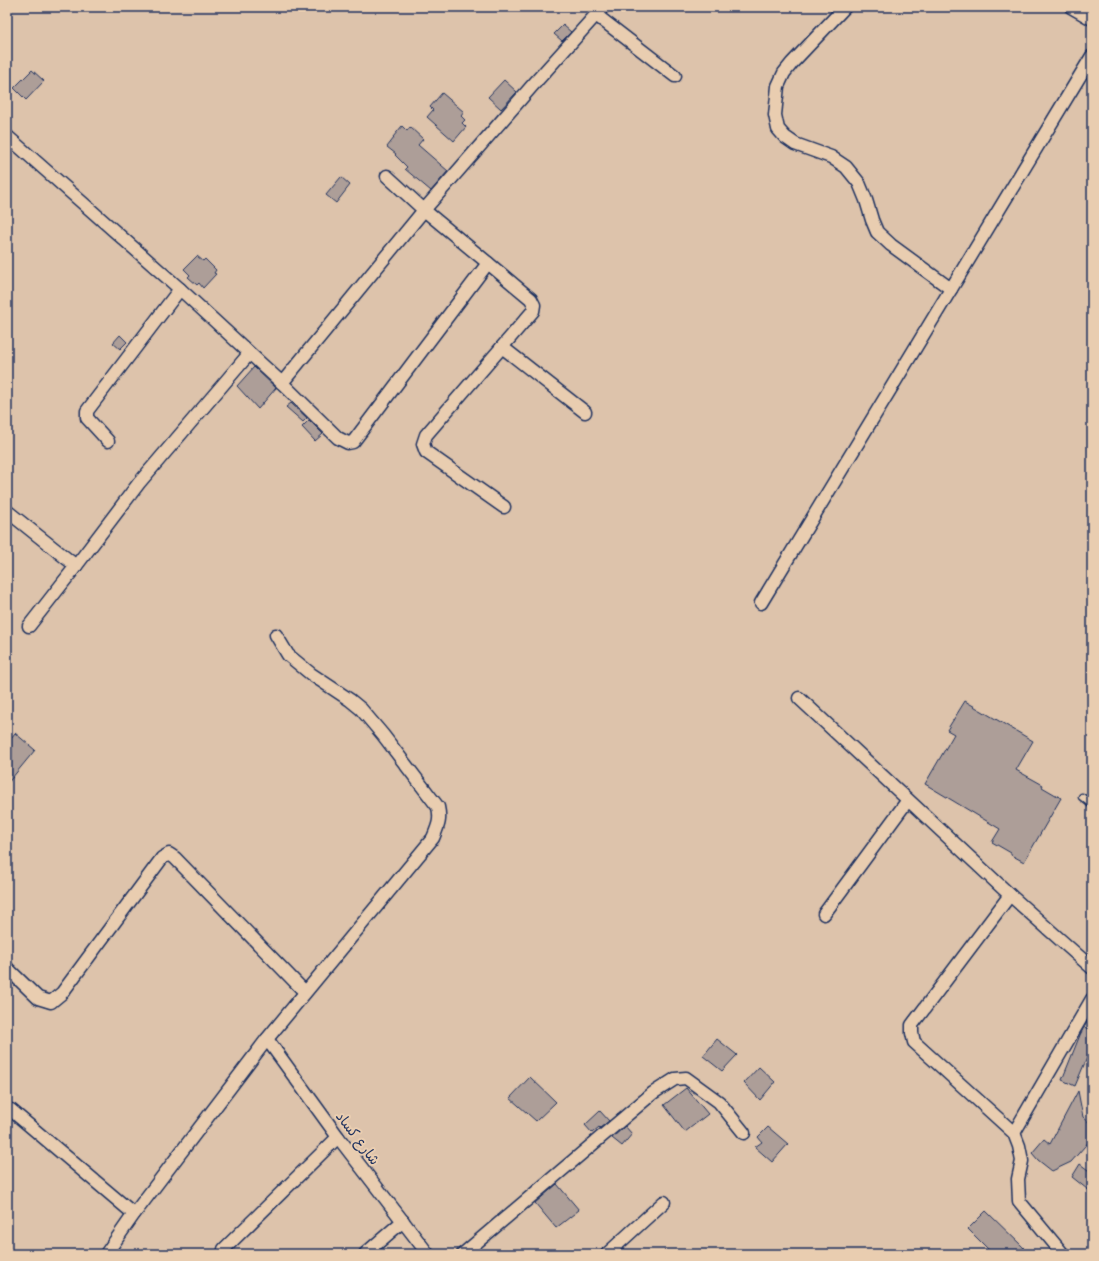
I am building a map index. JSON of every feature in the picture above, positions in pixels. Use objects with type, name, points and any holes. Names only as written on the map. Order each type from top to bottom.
[{"type":"street","points":[[845,7],[784,73],[778,86],[775,115],[778,129],[784,137],[795,144],[831,157],[846,167],[859,184],[877,232],[891,245],[951,289]]},
{"type":"street","points":[[1071,7],[1092,19]]},
{"type":"street","points":[[282,383],[424,210],[599,11],[675,76]]},
{"type":"street","points":[[762,603],[1092,56]]},
{"type":"street","points":[[7,136],[180,289],[282,383],[338,438],[348,443],[353,442],[488,263]]},
{"type":"street","points":[[387,176],[424,210],[531,299],[534,305],[533,311],[426,435],[423,444],[426,452],[504,507]]},
{"type":"street","points":[[108,441],[87,418],[86,410],[180,289]]},
{"type":"street","points":[[502,347],[585,412]]},
{"type":"street","points":[[29,626],[139,483],[249,354]]},
{"type":"street","points":[[7,511],[76,566]]},
{"type":"street","points":[[108,1253],[134,1214],[267,1039],[433,838],[440,817],[438,807],[383,735],[360,709],[350,700],[311,674],[288,655],[276,635]]},
{"type":"street","points":[[799,698],[1010,895],[1092,968]]},
{"type":"street","points":[[824,914],[908,800]]},
{"type":"street","points":[[7,968],[38,998],[51,1002],[62,993],[162,858],[169,854],[176,858],[305,992]]},
{"type":"street","points":[[1010,895],[912,1025],[912,1033],[914,1042],[1014,1133],[1019,1146],[1022,1161],[1018,1180],[1019,1201],[1064,1254]]},
{"type":"street","points":[[1014,1133],[1092,999]]},
{"type":"street","name":"شارع كساد","points":[[267,1039],[338,1137],[428,1254]]},
{"type":"street","points":[[463,1254],[652,1093],[675,1079],[686,1078],[719,1102],[744,1133]]},
{"type":"street","points":[[11,1110],[134,1214]]},
{"type":"street","points":[[224,1250],[338,1137]]},
{"type":"street","points":[[607,1254],[664,1202]]},
{"type":"street","points":[[365,1254],[404,1221]]},
{"type":"lane","points":[[1082,797],[1092,805]]},
{"type":"building","points":[[563,25],[571,32],[562,41],[554,34]]},
{"type":"building","points":[[32,70],[44,81],[26,100],[14,88]]},
{"type":"building","points":[[504,80],[517,92],[501,109],[488,97]]},
{"type":"building","points":[[442,93],[464,112],[461,116],[465,120],[462,123],[466,127],[454,141],[427,117],[433,110],[430,107]]},
{"type":"building","points":[[402,126],[407,131],[410,127],[423,139],[418,145],[448,171],[431,191],[405,169],[407,167],[395,155],[396,154],[387,147]]},
{"type":"building","points":[[341,177],[350,185],[336,203],[326,195]]},
{"type":"building","points":[[197,256],[203,261],[205,259],[216,270],[214,273],[216,274],[203,288],[199,283],[197,285],[188,277],[190,275],[184,269]]},
{"type":"building","points":[[120,335],[127,342],[120,349],[113,343]]},
{"type":"building","points":[[254,367],[276,388],[258,409],[237,386]]},
{"type":"building","points":[[291,403],[307,418],[303,422],[286,407]]},
{"type":"building","points":[[309,420],[323,434],[315,441],[302,427]]},
{"type":"building","points":[[965,701],[1033,741],[1016,770],[1043,785],[1042,787],[1061,798],[1024,862],[992,842],[1000,829],[925,784],[954,734],[947,730]]},
{"type":"building","points":[[15,733],[35,750],[7,784],[7,743]]},
{"type":"building","points":[[1084,1027],[1092,1030],[1092,1046],[1075,1086],[1062,1080]]},
{"type":"building","points":[[717,1039],[737,1055],[722,1071],[703,1056]]},
{"type":"building","points":[[759,1067],[775,1082],[760,1100],[744,1083]]},
{"type":"building","points":[[530,1077],[556,1102],[536,1121],[510,1098]]},
{"type":"building","points":[[686,1088],[708,1114],[685,1132],[664,1105]]},
{"type":"building","points":[[1078,1091],[1083,1117],[1092,1125],[1092,1138],[1071,1162],[1052,1171],[1032,1153],[1044,1139],[1050,1144]]},
{"type":"building","points":[[600,1111],[609,1121],[592,1133],[585,1125]]},
{"type":"building","points":[[625,1126],[632,1134],[622,1146],[612,1138]]},
{"type":"building","points":[[768,1127],[788,1144],[772,1162],[755,1147],[762,1142],[758,1137]]},
{"type":"building","points":[[1080,1164],[1092,1173],[1092,1193],[1072,1177]]},
{"type":"building","points":[[557,1184],[579,1210],[556,1228],[535,1203]]},
{"type":"building","points":[[986,1211],[1024,1248],[1017,1254],[993,1254],[968,1229]]}]
